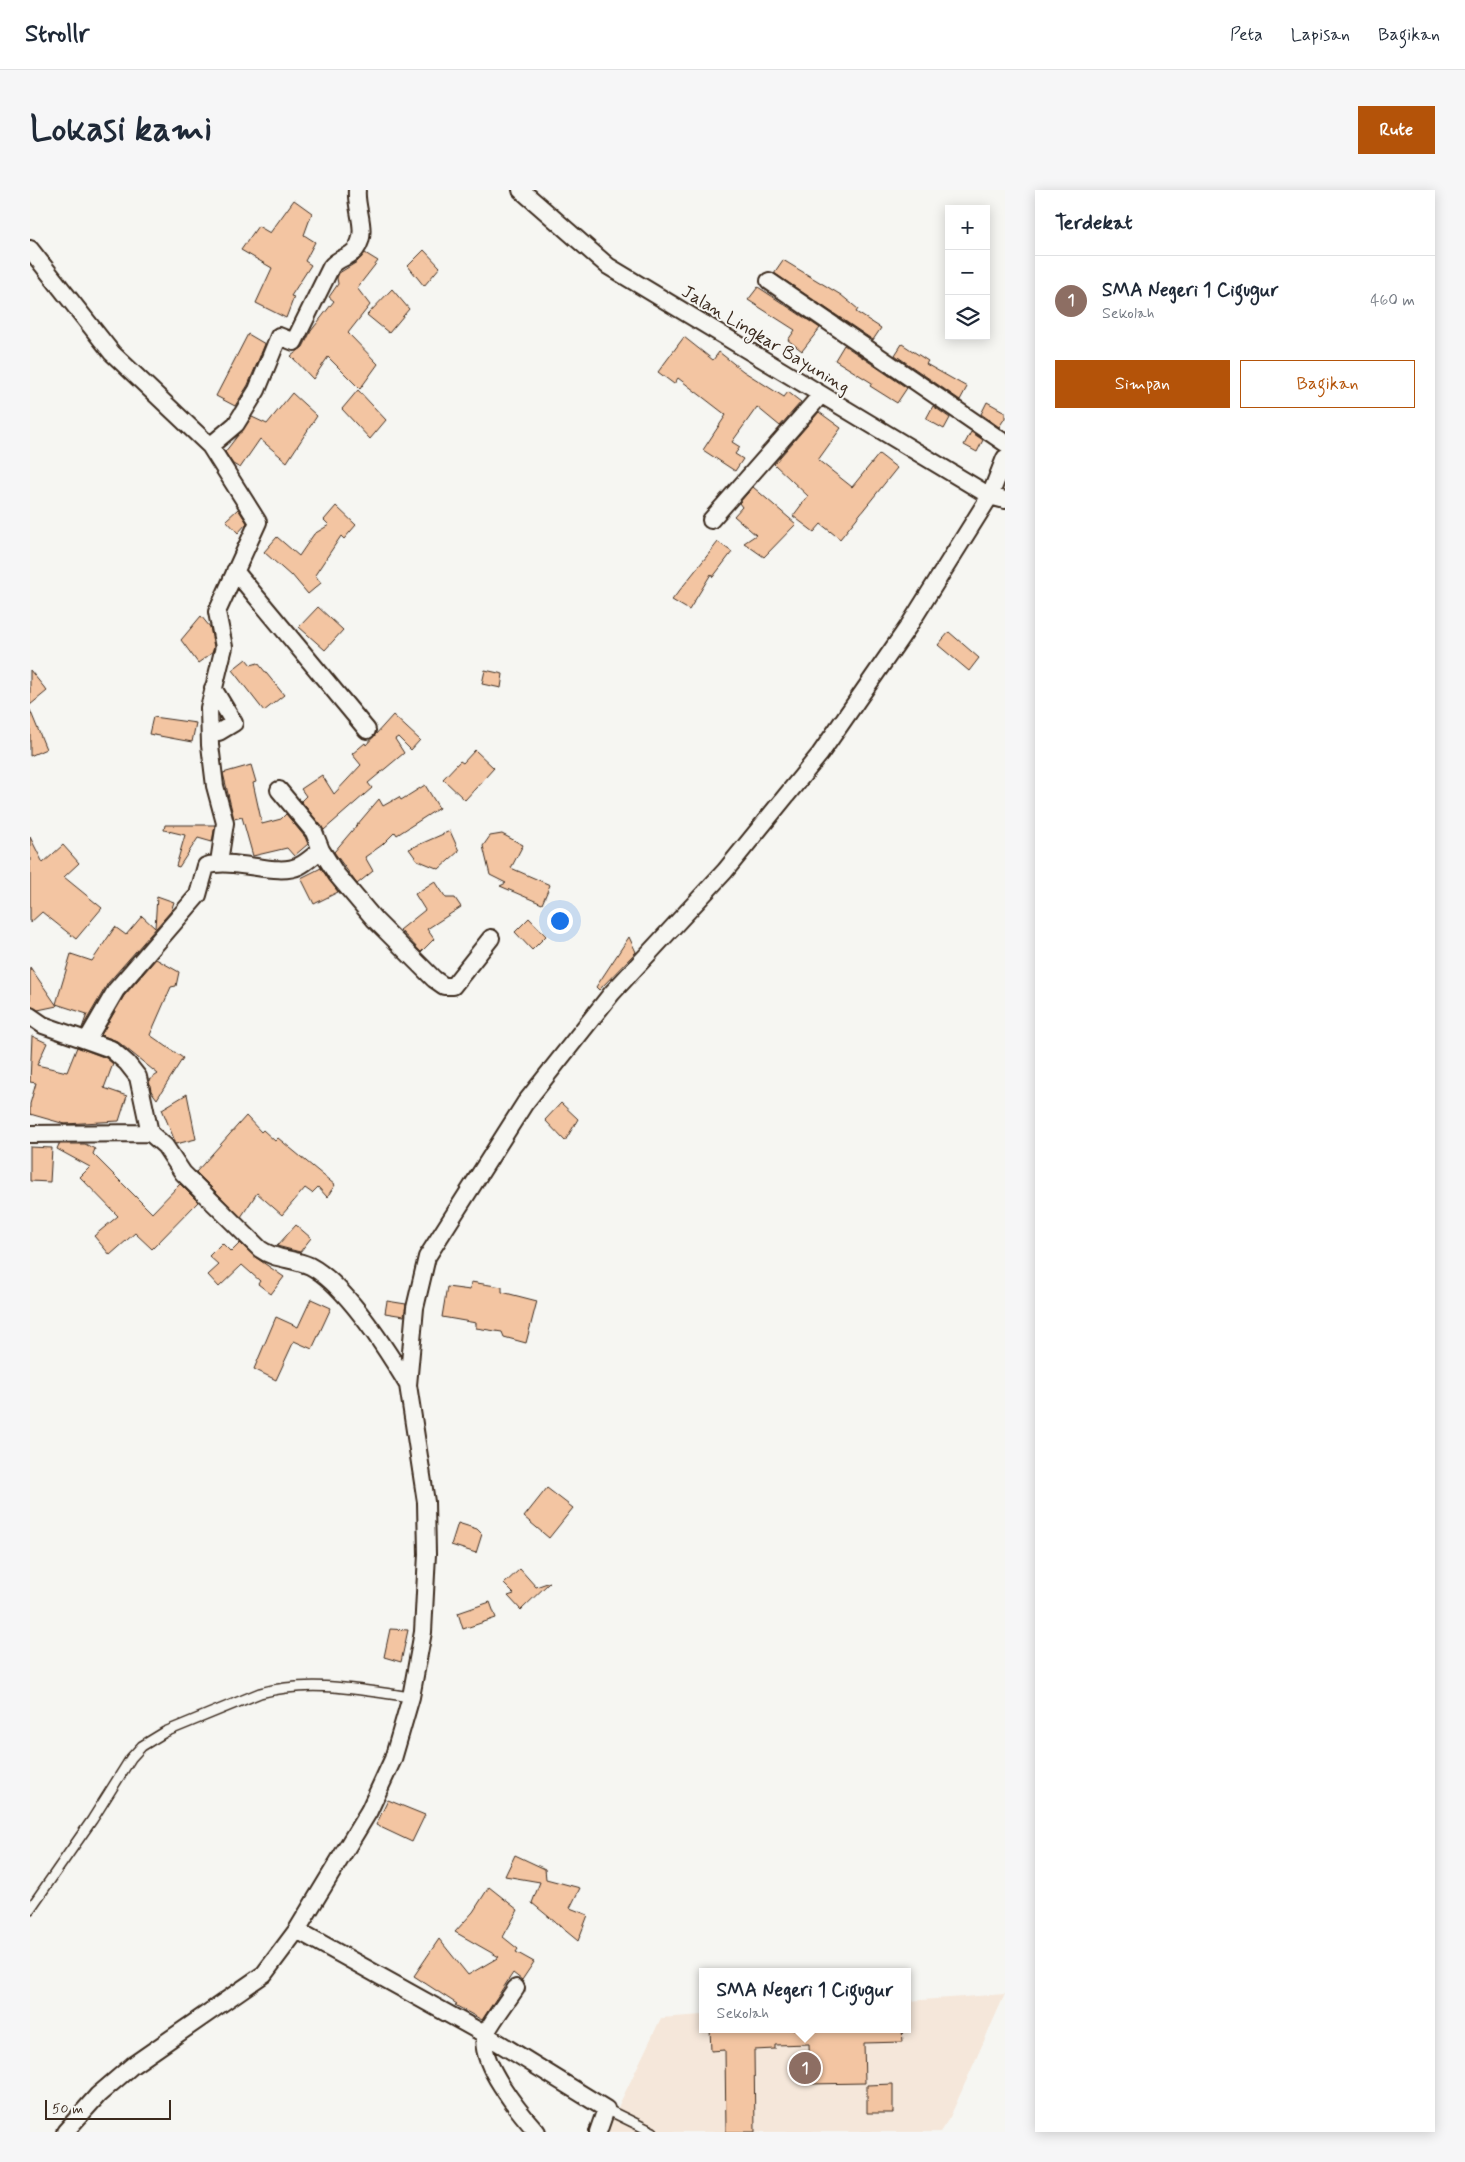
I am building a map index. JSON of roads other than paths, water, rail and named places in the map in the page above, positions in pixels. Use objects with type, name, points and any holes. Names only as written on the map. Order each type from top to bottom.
[{"type":"street","points":[[210,446],[236,424],[256,390],[279,336],[294,342],[331,267],[336,260],[353,253],[358,248],[361,240],[361,221],[356,190]]},
{"type":"street","name":"Jalan Lingkar Bayuning","points":[[521,190],[608,266],[820,396],[997,498]]},
{"type":"street","points":[[30,249],[112,353],[210,446],[258,522],[217,612],[224,647],[209,708],[210,745],[215,786],[224,823],[219,862]]},
{"type":"street","points":[[768,281],[1005,443]]},
{"type":"street","points":[[711,520],[820,396]]},
{"type":"street","points":[[65,2132],[98,2095],[133,2065],[264,1974],[297,1930],[369,1811],[392,1760],[411,1697],[423,1632],[427,1554],[426,1502],[408,1385],[415,1308],[427,1257],[525,1103],[612,994],[725,872],[820,754],[997,498],[1005,458]]},
{"type":"street","points":[[235,571],[367,730]]},
{"type":"street","points":[[213,688],[234,723],[220,732]]},
{"type":"street","points":[[279,790],[314,832],[321,850],[337,875],[375,920],[434,979],[444,986],[453,986],[459,981],[492,938]]},
{"type":"street","points":[[87,1040],[121,984],[198,895],[206,866],[219,862],[284,869],[300,866],[321,850]]},
{"type":"street","points":[[30,1016],[43,1025],[111,1050],[127,1063],[138,1077],[150,1133],[165,1146],[184,1173],[260,1249],[269,1255],[309,1266],[323,1275],[357,1311],[381,1342],[408,1385]]},
{"type":"street","points":[[30,1134],[150,1133]]},
{"type":"street","points":[[297,1930],[486,2034],[606,2109],[598,2132]]},
{"type":"street","points":[[516,1988],[486,2034],[484,2047],[490,2067],[525,2118],[537,2132]]},
{"type":"lane","points":[[30,1909],[92,1820],[131,1758],[155,1737],[260,1693],[277,1688],[308,1685],[332,1686],[411,1697]]},
{"type":"lane","points":[[606,2109],[653,2132]]},
{"type":"place","name":"SMA Negeri 1 Cigugur","points":[[805,2068]]}]
